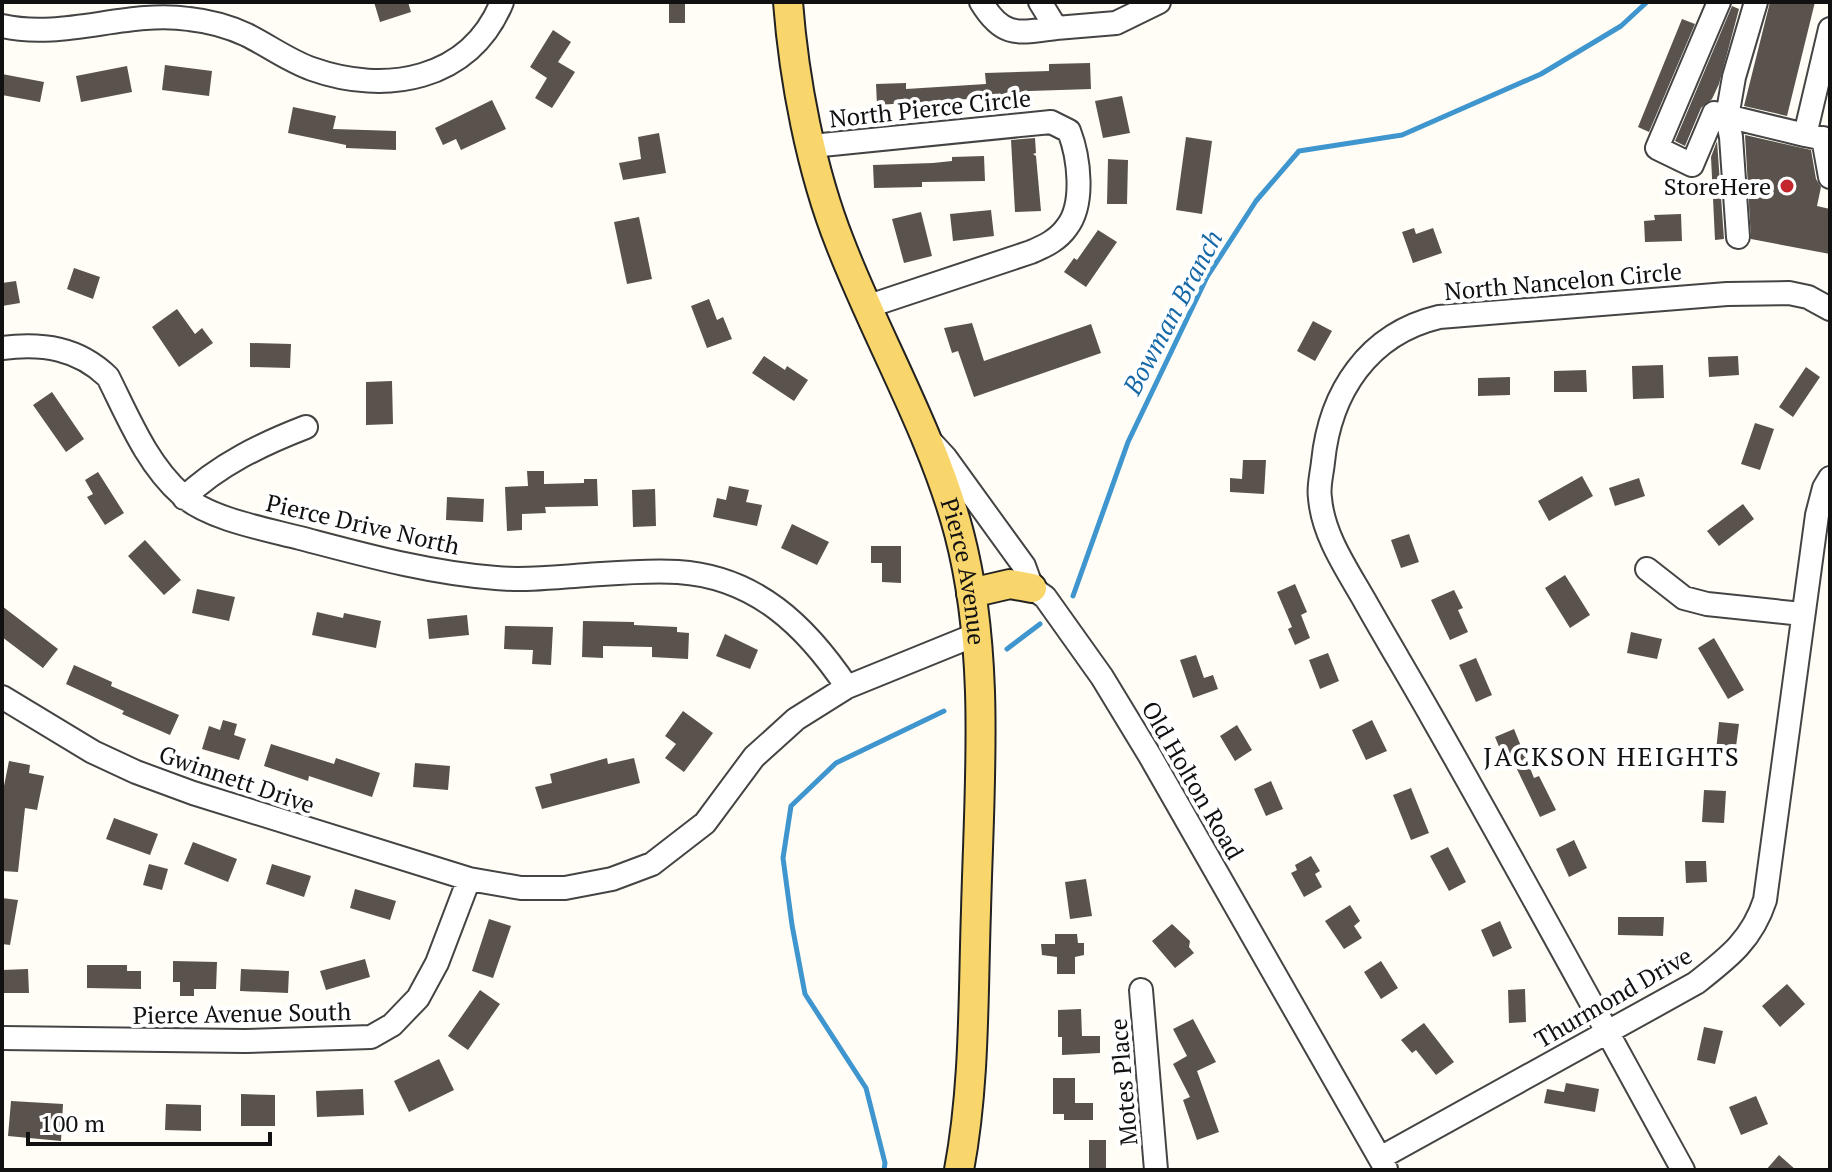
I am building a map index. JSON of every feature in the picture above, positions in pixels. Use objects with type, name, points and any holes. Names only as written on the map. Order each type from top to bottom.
[{"type":"main road","name":"Pierce Avenue","points":[[788,2],[798,83],[839,241],[925,437],[959,533],[971,593],[980,748],[969,1095],[959,1170]]},
{"type":"main road","points":[[971,593],[1010,584],[1032,588]]},
{"type":"street","points":[[2,26],[22,30],[60,29],[143,19],[188,18],[245,34],[310,69],[349,80],[374,82],[430,74],[460,57],[477,42],[502,2]]},
{"type":"street","points":[[981,2],[992,20],[1003,28],[1025,32],[1116,23],[1159,2]]},
{"type":"street","points":[[1040,2],[1056,28]]},
{"type":"street","points":[[1719,2],[1657,148],[1692,165],[1714,113],[1819,138]]},
{"type":"street","points":[[1738,237],[1727,117],[1734,77],[1756,2]]},
{"type":"street","points":[[1830,29],[1819,138],[1830,177]]},
{"type":"street","name":"North Pierce Circle","points":[[812,146],[1043,122],[1051,122],[1069,131],[1075,145],[1078,178],[1075,212],[1067,227],[1053,242],[866,307]]},
{"type":"street","name":"North Nancelon Circle","points":[[1683,1170],[1336,550],[1319,498],[1325,445],[1335,405],[1356,371],[1374,350],[1414,323],[1439,317],[1727,294],[1789,293],[1808,297],[1830,309]]},
{"type":"street","name":"Pierce Drive North","points":[[2,348],[31,345],[57,348],[98,367],[108,377],[157,469],[184,498],[230,520],[415,568],[499,579],[656,571],[718,579],[760,597],[782,612],[808,634],[847,687]]},
{"type":"street","points":[[184,498],[205,478],[270,441],[306,427]]},
{"type":"street","name":"Old Holton Road","points":[[925,437],[945,457],[1024,566],[1032,588],[1045,597],[1102,677],[1383,1164]]},
{"type":"street","name":"Thurmond Drive","points":[[1383,1164],[1606,1031],[1696,983],[1741,945],[1757,923],[1765,900],[1817,515],[1830,478]]},
{"type":"street","points":[[1647,569],[1684,598],[1707,604],[1802,614]]},
{"type":"street","points":[[469,879],[521,888],[565,888],[612,879],[652,864],[705,823],[754,757],[796,719],[847,687],[975,635]]},
{"type":"street","name":"Gwinnett Drive","points":[[2,697],[93,752],[136,772],[373,851],[469,879]]},
{"type":"street","name":"Pierce Avenue South","points":[[2,1038],[245,1041],[371,1037],[392,1025],[418,998],[437,963],[469,879]]},
{"type":"street","name":"Motes Place","points":[[1141,990],[1156,1170]]},
{"type":"building","points":[[374,2],[408,2],[411,12],[380,22]]},
{"type":"building","points":[[669,2],[685,2],[685,23],[669,23]]},
{"type":"building","points":[[1770,2],[1815,2],[1787,116],[1744,106]]},
{"type":"building","points":[[1732,6],[1739,9],[1719,84],[1712,99],[1701,108],[1685,146],[1675,141]]},
{"type":"building","points":[[1682,19],[1695,24],[1649,132],[1638,127]]},
{"type":"building","points":[[553,30],[571,42],[558,62],[575,72],[552,108],[535,98],[547,78],[530,67]]},
{"type":"building","points":[[1090,63],[1091,89],[1029,91],[1029,95],[877,105],[876,84],[906,83],[906,89],[986,84],[985,73],[1049,71],[1049,64]]},
{"type":"building","points":[[165,65],[212,71],[209,96],[162,90]]},
{"type":"building","points":[[127,66],[132,92],[81,102],[76,76]]},
{"type":"building","points":[[2,74],[44,82],[40,102],[2,95]]},
{"type":"building","points":[[1122,96],[1130,133],[1103,138],[1095,101]]},
{"type":"building","points":[[492,100],[506,129],[461,150],[456,139],[443,145],[435,128]]},
{"type":"building","points":[[293,107],[336,116],[333,129],[396,131],[396,150],[346,148],[346,145],[288,133]]},
{"type":"building","points":[[659,133],[666,173],[623,180],[619,163],[641,159],[638,137]]},
{"type":"building","points":[[1745,135],[1811,150],[1816,179],[1821,187],[1817,206],[1830,209],[1830,254],[1751,239]]},
{"type":"building","points":[[1186,137],[1212,141],[1202,214],[1176,210]]},
{"type":"building","points":[[1035,138],[1036,153],[1033,154],[1036,156],[1041,211],[1015,212],[1011,140]]},
{"type":"building","points":[[1717,141],[1724,239],[1715,240],[1711,157]]},
{"type":"building","points":[[984,156],[985,181],[922,182],[922,187],[874,188],[873,165],[933,163],[952,161],[952,157]]},
{"type":"building","points":[[1108,159],[1128,160],[1127,204],[1107,204]]},
{"type":"building","points":[[991,210],[994,236],[953,241],[950,214]]},
{"type":"building","points":[[921,212],[932,256],[904,263],[892,219]]},
{"type":"building","points":[[1681,214],[1682,241],[1645,242],[1644,221],[1655,220],[1654,215]]},
{"type":"building","points":[[639,217],[652,279],[627,284],[614,222]]},
{"type":"building","points":[[1414,228],[1416,234],[1433,228],[1442,253],[1413,263],[1402,232]]},
{"type":"building","points":[[1098,230],[1117,242],[1086,287],[1064,272],[1074,258],[1077,260]]},
{"type":"building","points":[[74,268],[100,277],[93,299],[67,289]]},
{"type":"building","points":[[16,281],[20,303],[2,306],[2,283]]},
{"type":"building","points":[[709,299],[717,320],[723,317],[732,339],[707,348],[691,306]]},
{"type":"building","points":[[177,309],[195,334],[202,328],[213,343],[179,367],[152,327]]},
{"type":"building","points":[[1313,321],[1332,331],[1315,361],[1297,351]]},
{"type":"building","points":[[972,323],[984,361],[1091,324],[1101,353],[974,397],[958,351],[952,353],[944,328]]},
{"type":"building","points":[[250,343],[291,344],[290,368],[250,367]]},
{"type":"building","points":[[764,356],[808,380],[794,401],[752,373]]},
{"type":"building","points":[[1738,356],[1739,375],[1709,377],[1708,357]]},
{"type":"building","points":[[1663,365],[1664,398],[1633,399],[1632,366]]},
{"type":"building","points":[[1806,367],[1820,377],[1793,417],[1779,407]]},
{"type":"building","points":[[1586,370],[1587,392],[1554,392],[1554,371]]},
{"type":"building","points":[[1510,377],[1510,395],[1478,396],[1478,378]]},
{"type":"building","points":[[392,381],[393,424],[366,425],[366,382]]},
{"type":"building","points":[[52,392],[84,439],[66,452],[33,405]]},
{"type":"building","points":[[1755,423],[1774,429],[1760,470],[1741,464]]},
{"type":"building","points":[[1243,460],[1266,460],[1264,494],[1230,492],[1230,478],[1242,479]]},
{"type":"building","points":[[527,471],[544,471],[544,484],[584,483],[584,479],[597,479],[598,506],[545,507],[546,513],[522,514],[522,530],[507,531],[505,487],[528,486]]},
{"type":"building","points":[[98,472],[124,513],[105,525],[87,497],[93,494],[85,480]]},
{"type":"building","points":[[1582,476],[1593,496],[1549,521],[1538,501]]},
{"type":"building","points":[[1639,478],[1645,496],[1615,506],[1609,488]]},
{"type":"building","points":[[729,486],[749,490],[746,502],[762,505],[757,526],[713,517],[717,498],[726,500]]},
{"type":"building","points":[[655,489],[656,526],[633,527],[632,490]]},
{"type":"building","points":[[447,497],[484,499],[483,522],[446,520]]},
{"type":"building","points":[[1743,504],[1754,519],[1719,546],[1707,531]]},
{"type":"building","points":[[792,524],[829,542],[817,565],[781,548]]},
{"type":"building","points":[[1409,534],[1419,562],[1401,568],[1391,540]]},
{"type":"building","points":[[145,540],[181,580],[164,595],[128,556]]},
{"type":"building","points":[[871,546],[901,546],[901,583],[882,582],[882,563],[871,563]]},
{"type":"building","points":[[1565,575],[1590,615],[1570,628],[1545,588]]},
{"type":"building","points":[[1295,584],[1307,612],[1301,615],[1310,638],[1295,645],[1288,629],[1292,627],[1277,592]]},
{"type":"building","points":[[197,589],[235,597],[229,621],[192,613]]},
{"type":"building","points":[[1454,590],[1463,608],[1458,610],[1468,632],[1450,640],[1431,600]]},
{"type":"building","points":[[2,606],[58,649],[43,668],[2,637]]},
{"type":"building","points":[[317,612],[343,618],[344,613],[381,621],[376,648],[312,635]]},
{"type":"building","points":[[467,615],[469,635],[429,639],[427,619]]},
{"type":"building","points":[[583,621],[677,627],[677,632],[689,633],[688,659],[652,657],[652,647],[603,646],[603,658],[582,657]]},
{"type":"building","points":[[505,626],[553,627],[551,665],[532,664],[533,650],[504,649]]},
{"type":"building","points":[[1631,632],[1662,639],[1657,659],[1627,653]]},
{"type":"building","points":[[725,634],[758,650],[750,669],[716,656]]},
{"type":"building","points":[[1714,638],[1744,690],[1728,699],[1698,648]]},
{"type":"building","points":[[1328,653],[1339,681],[1320,689],[1309,660]]},
{"type":"building","points":[[1196,655],[1204,678],[1213,675],[1218,689],[1193,698],[1180,660]]},
{"type":"building","points":[[1476,658],[1492,695],[1476,702],[1459,665]]},
{"type":"building","points":[[74,665],[112,682],[111,686],[179,715],[170,735],[66,684]]},
{"type":"building","points":[[683,711],[713,733],[684,772],[665,758],[676,744],[665,736]]},
{"type":"building","points":[[223,720],[237,724],[234,735],[246,739],[239,760],[202,749],[209,726],[220,730]]},
{"type":"building","points":[[1372,720],[1387,751],[1366,760],[1352,730]]},
{"type":"building","points":[[1719,722],[1739,724],[1735,754],[1716,751]]},
{"type":"building","points":[[1237,725],[1252,750],[1235,761],[1220,736]]},
{"type":"building","points":[[1514,729],[1534,778],[1539,776],[1556,810],[1540,817],[1515,765],[1508,768],[1495,737]]},
{"type":"building","points":[[271,744],[334,764],[336,758],[380,773],[372,797],[309,776],[308,781],[264,766]]},
{"type":"building","points":[[607,758],[608,764],[634,758],[640,783],[542,809],[535,787],[552,783],[550,774]]},
{"type":"building","points":[[9,761],[30,765],[29,773],[44,776],[37,810],[25,808],[18,872],[2,871],[2,796]]},
{"type":"building","points":[[415,763],[450,766],[448,790],[413,787]]},
{"type":"building","points":[[1271,781],[1283,809],[1266,816],[1254,789]]},
{"type":"building","points":[[1411,788],[1429,833],[1411,840],[1393,795]]},
{"type":"building","points":[[1704,790],[1726,791],[1724,823],[1702,822]]},
{"type":"building","points":[[114,818],[158,834],[150,855],[106,839]]},
{"type":"building","points":[[1574,840],[1587,868],[1569,877],[1556,849]]},
{"type":"building","points":[[193,842],[237,859],[228,882],[184,864]]},
{"type":"building","points":[[1448,847],[1466,882],[1449,891],[1430,856]]},
{"type":"building","points":[[1311,856],[1320,871],[1315,874],[1322,887],[1304,897],[1291,873],[1297,870],[1295,865]]},
{"type":"building","points":[[1685,861],[1706,861],[1707,882],[1686,883]]},
{"type":"building","points":[[149,864],[168,869],[162,890],[143,885]]},
{"type":"building","points":[[272,864],[311,876],[304,897],[266,884]]},
{"type":"building","points":[[1086,879],[1092,916],[1070,919],[1065,882]]},
{"type":"building","points":[[355,889],[396,901],[390,920],[350,908]]},
{"type":"building","points":[[2,898],[18,900],[10,945],[2,944]]},
{"type":"building","points":[[1350,905],[1360,921],[1354,926],[1362,938],[1344,949],[1325,921]]},
{"type":"building","points":[[1618,917],[1664,917],[1663,936],[1618,935]]},
{"type":"building","points":[[489,919],[511,926],[493,978],[472,971]]},
{"type":"building","points":[[1500,921],[1512,948],[1493,957],[1481,930]]},
{"type":"building","points":[[1172,924],[1190,941],[1189,947],[1194,953],[1175,968],[1152,941]]},
{"type":"building","points":[[1055,934],[1077,934],[1078,943],[1084,943],[1084,955],[1075,957],[1075,974],[1057,974],[1057,957],[1042,955],[1041,944],[1055,944]]},
{"type":"building","points":[[365,959],[370,977],[326,990],[320,971]]},
{"type":"building","points":[[173,961],[217,962],[216,989],[194,989],[194,996],[180,996],[180,982],[173,982]]},
{"type":"building","points":[[1381,961],[1398,988],[1381,999],[1364,972]]},
{"type":"building","points":[[87,965],[127,965],[127,971],[141,971],[141,989],[87,988]]},
{"type":"building","points":[[28,969],[29,993],[2,993],[2,970]]},
{"type":"building","points":[[241,969],[289,971],[288,993],[240,991]]},
{"type":"building","points":[[1787,984],[1805,1004],[1780,1027],[1762,1006]]},
{"type":"building","points":[[1525,989],[1526,1022],[1509,1023],[1508,990]]},
{"type":"building","points":[[480,990],[500,1004],[468,1050],[448,1036]]},
{"type":"building","points":[[1081,1009],[1082,1036],[1100,1036],[1100,1053],[1062,1055],[1058,1010]]},
{"type":"building","points":[[1193,1019],[1216,1062],[1197,1071],[1219,1132],[1197,1140],[1183,1100],[1190,1097],[1173,1064],[1187,1056],[1173,1029]]},
{"type":"building","points":[[1424,1023],[1454,1062],[1436,1075],[1416,1050],[1412,1053],[1401,1040]]},
{"type":"building","points":[[1704,1027],[1723,1031],[1715,1064],[1697,1060]]},
{"type":"building","points":[[439,1059],[454,1090],[409,1112],[394,1081]]},
{"type":"building","points":[[1053,1078],[1075,1078],[1075,1103],[1093,1103],[1093,1120],[1064,1120],[1064,1114],[1053,1114]]},
{"type":"building","points":[[1566,1083],[1599,1089],[1595,1112],[1544,1103],[1547,1089],[1564,1092]]},
{"type":"building","points":[[363,1089],[364,1115],[317,1117],[316,1091]]},
{"type":"building","points":[[241,1094],[275,1095],[275,1126],[241,1126]]},
{"type":"building","points":[[1756,1096],[1768,1124],[1741,1135],[1729,1107]]},
{"type":"building","points":[[11,1101],[63,1104],[61,1141],[8,1136]]},
{"type":"building","points":[[166,1104],[201,1105],[201,1131],[165,1130]]},
{"type":"building","points":[[1089,1140],[1106,1140],[1106,1170],[1089,1170]]},
{"type":"building","points":[[1779,1155],[1796,1170],[1766,1170]]},
{"type":"waterway","name":"Bowman Branch","points":[[1073,596],[1128,442],[1207,277],[1256,201],[1299,151],[1402,135],[1541,74],[1621,26],[1647,2]]},
{"type":"waterway","name":"Bowman Branch","points":[[1007,649],[1040,624]]},
{"type":"waterway","name":"Bowman Branch","points":[[884,1170],[885,1163],[866,1088],[805,994],[783,858],[791,806],[836,763],[944,711]]},
{"type":"place","name":"StoreHere","points":[[1787,186]]},
{"type":"district","name":"JACKSON HEIGHTS","points":[[1612,756]]}]
